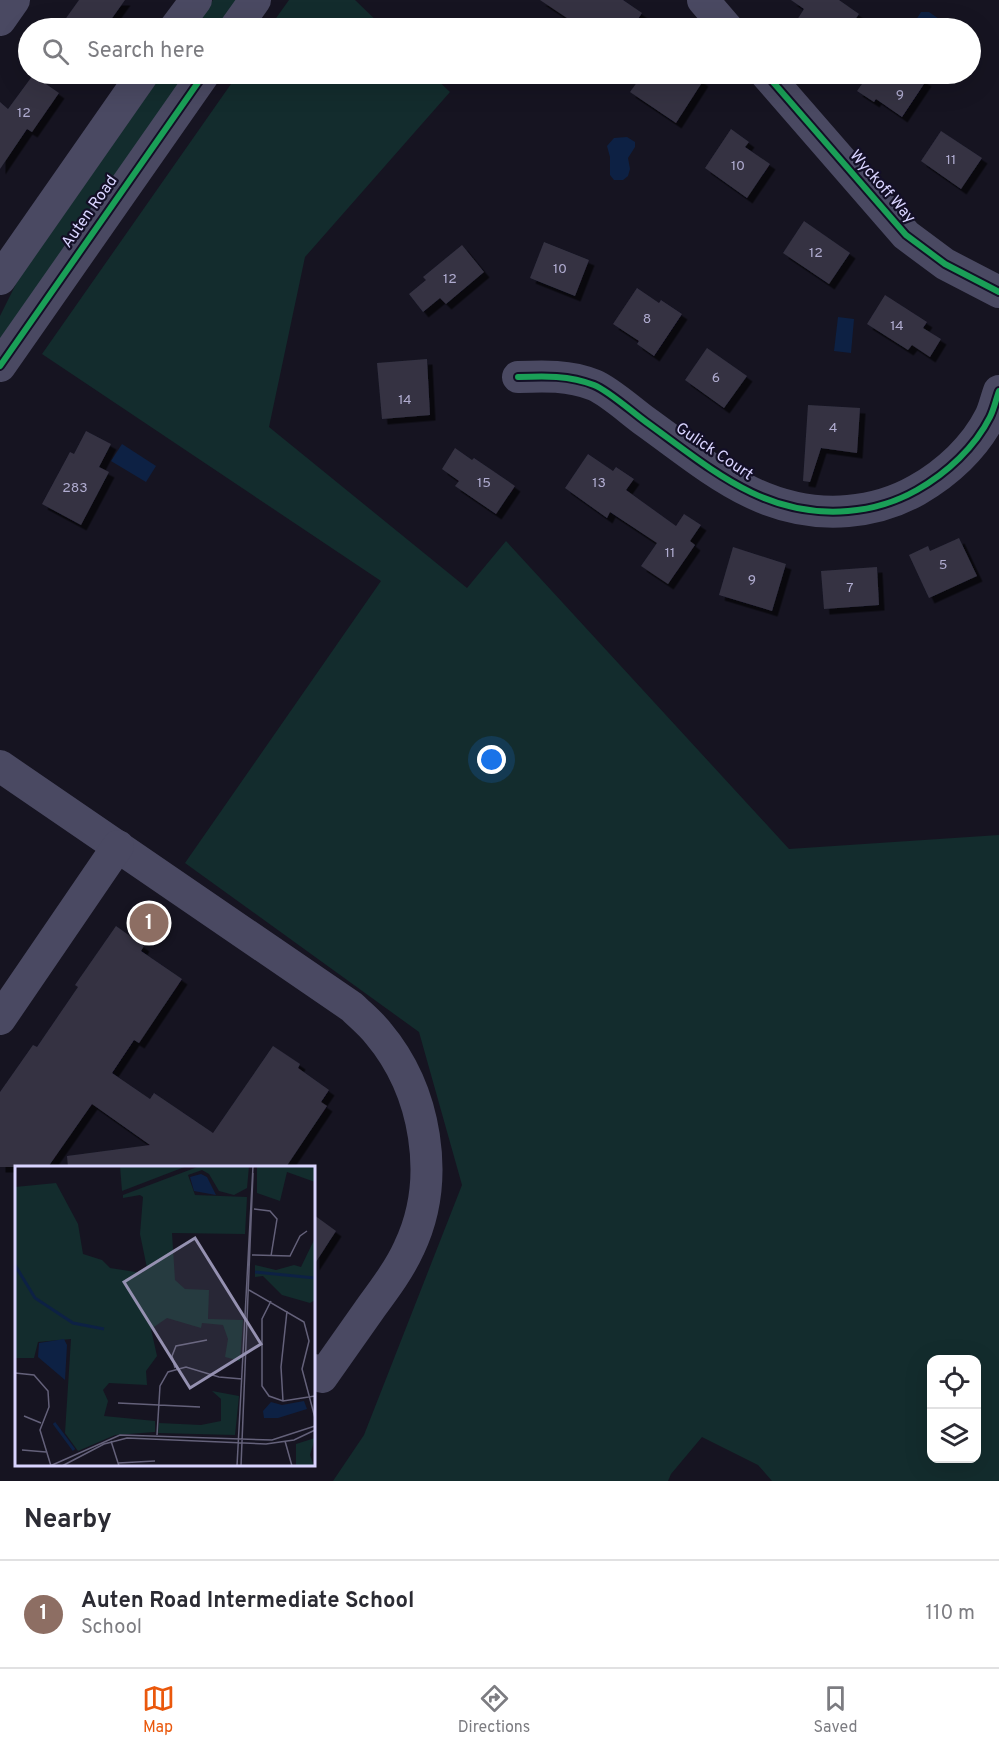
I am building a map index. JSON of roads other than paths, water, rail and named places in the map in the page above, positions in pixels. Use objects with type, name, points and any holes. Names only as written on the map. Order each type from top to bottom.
[{"type":"street","points":[[0,20],[14,0]]},
{"type":"street","points":[[182,18],[196,0]]},
{"type":"street","points":[[242,18],[255,0]]},
{"type":"street","points":[[703,0],[718,18]]},
{"type":"street","points":[[0,279],[137,84]]},
{"type":"street","name":"Auten Road","points":[[0,366],[197,84]]},
{"type":"street","name":"Wyckoff Way","points":[[775,84],[906,235],[945,264],[999,292]]},
{"type":"street","name":"Gulick Court","points":[[518,377],[556,375],[596,385],[719,474],[754,494],[787,507],[823,513],[868,509],[905,497],[931,482],[973,443],[990,416],[999,391]]},
{"type":"street","points":[[0,766],[352,1007],[378,1033],[401,1067],[418,1104],[425,1136],[426,1174],[421,1214],[410,1246],[396,1272],[322,1377],[315,1371]]},
{"type":"street","points":[[0,1019],[118,846]]},
{"type":"water","points":[[921,12],[929,12],[938,18],[917,18]]},
{"type":"water","points":[[627,137],[635,142],[635,147],[628,158],[630,169],[628,176],[623,180],[614,180],[610,175],[610,157],[607,146],[614,138]]},
{"type":"water","points":[[838,317],[854,319],[851,353],[834,351]]},
{"type":"water","points":[[122,444],[156,466],[146,482],[111,461]]},
{"type":"place","name":"Auten Road Intermediate School","points":[[149,923]]}]
